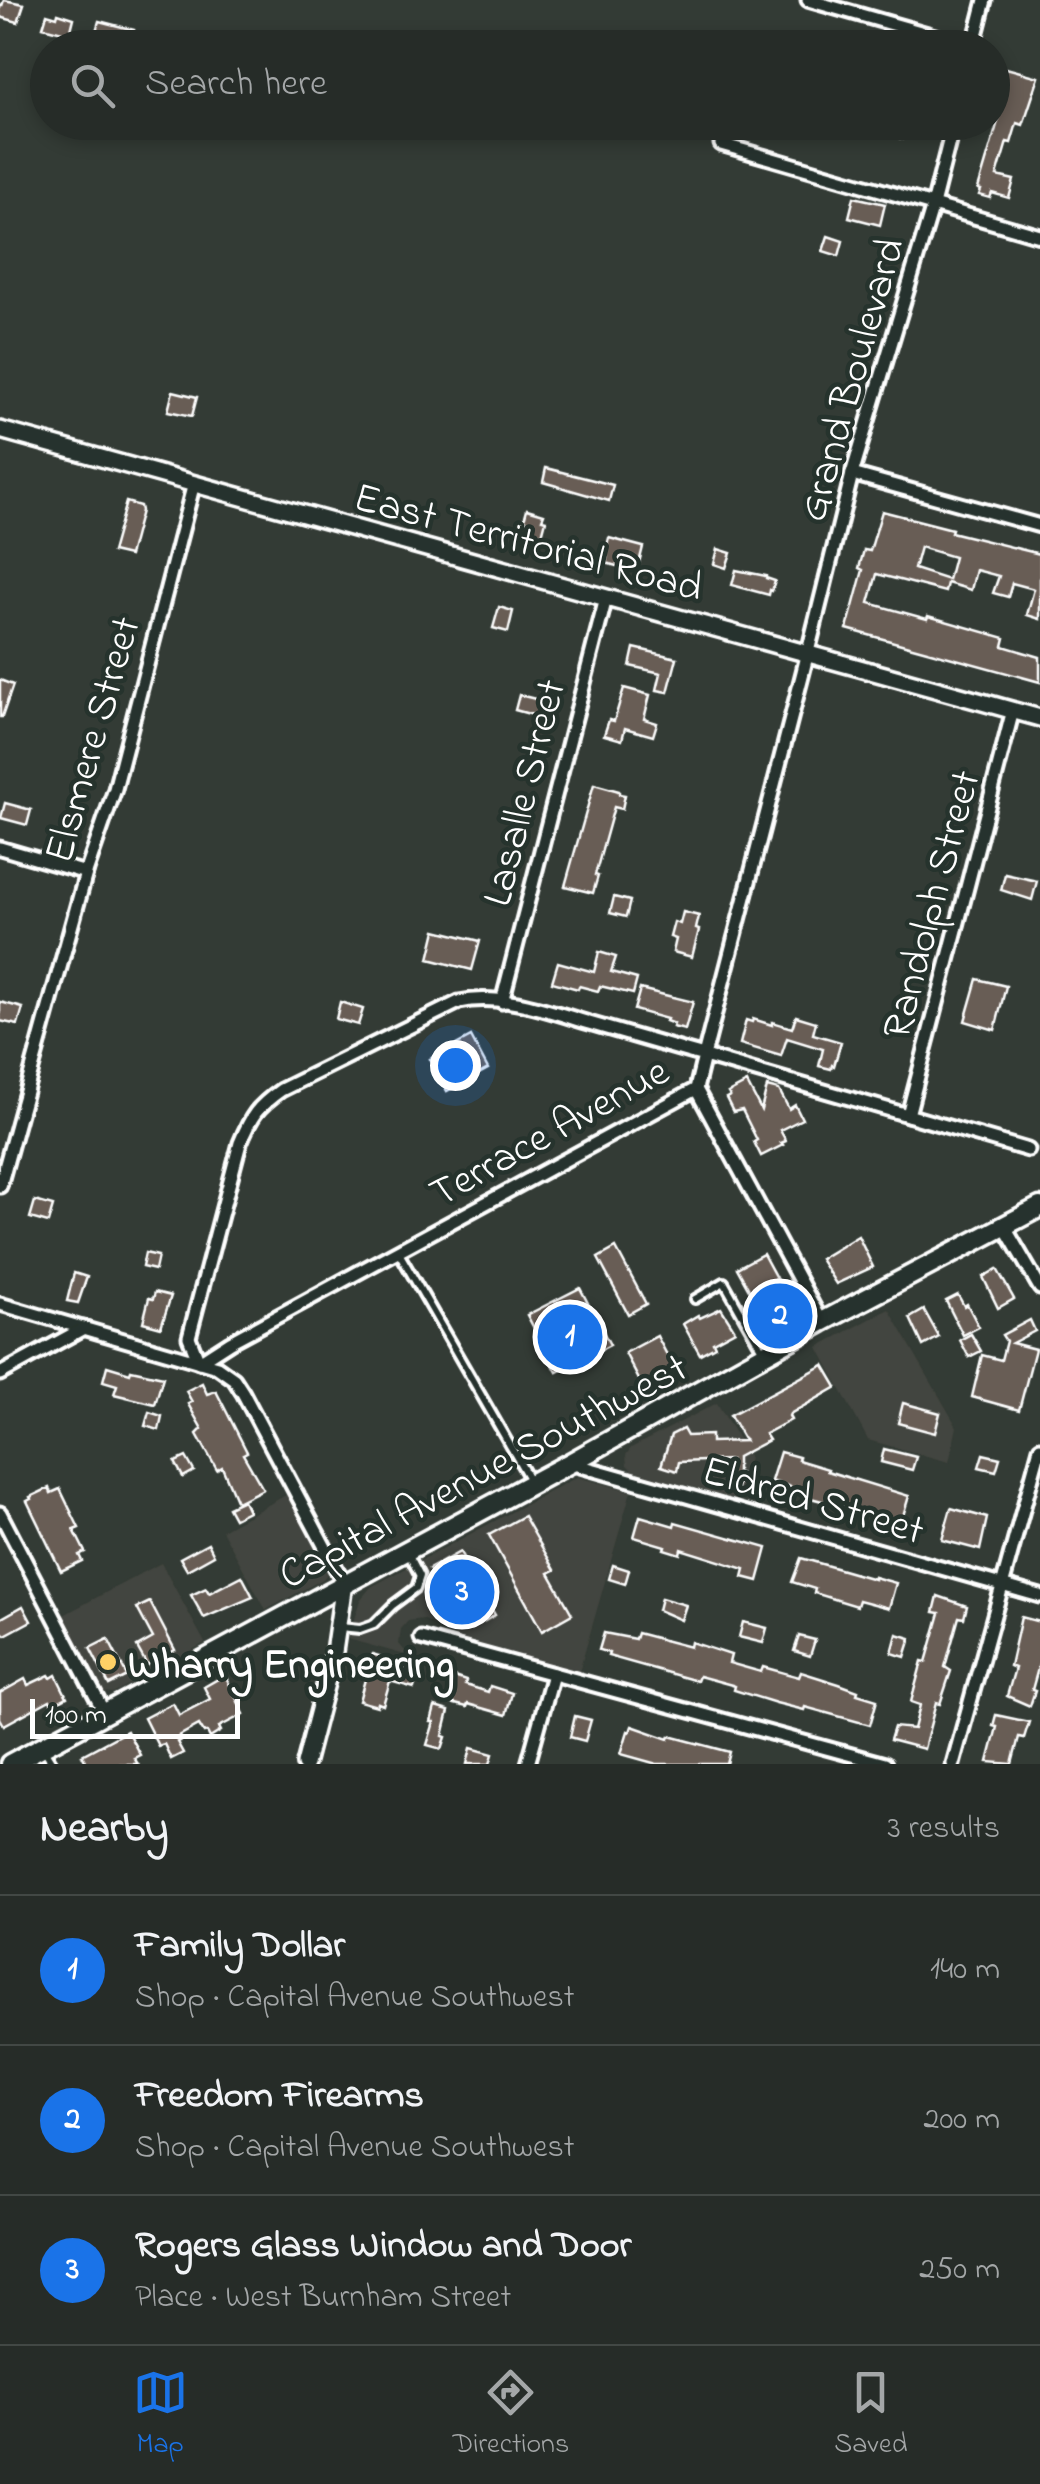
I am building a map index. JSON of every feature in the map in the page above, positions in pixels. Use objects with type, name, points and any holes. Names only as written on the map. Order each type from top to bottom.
[{"type":"main road","name":"Capital Avenue Southwest","points":[[10,1764],[822,1322],[1040,1208]]},
{"type":"street","points":[[808,0],[911,30]]},
{"type":"street","points":[[978,30],[985,0]]},
{"type":"street","name":"Grand Boulevard","points":[[808,654],[852,474],[949,140]]},
{"type":"street","points":[[721,144],[1040,236]]},
{"type":"street","name":"East Territorial Road","points":[[0,430],[1040,718]]},
{"type":"street","points":[[852,474],[1040,526]]},
{"type":"street","name":"Elsmere Street","points":[[0,1186],[86,872],[115,789],[194,483]]},
{"type":"street","name":"Lasalle Street","points":[[502,1002],[606,598]]},
{"type":"street","name":"Terrace Avenue","points":[[199,1362],[696,1090],[808,654]]},
{"type":"street","name":"Randolph Street","points":[[908,1115],[1012,710]]},
{"type":"street","points":[[0,848],[86,872]]},
{"type":"street","points":[[199,1362],[189,1337],[250,1117],[281,1090],[468,1000],[550,1012],[1028,1150]]},
{"type":"street","points":[[696,1090],[822,1322]]},
{"type":"street","points":[[1004,1226],[1040,1288]]},
{"type":"street","points":[[0,1304],[199,1362],[226,1372],[238,1384],[344,1583],[330,1668],[305,1764]]},
{"type":"street","points":[[0,1374],[84,1328]]},
{"type":"street","points":[[954,1764],[1040,1448]]},
{"type":"street","name":"Eldred Street","points":[[570,1462],[1040,1596]]},
{"type":"street","points":[[0,1513],[105,1714]]},
{"type":"street","points":[[421,1638],[885,1764]]},
{"type":"street","points":[[528,1764],[552,1674]]},
{"type":"lane","points":[[398,1251],[532,1483]]},
{"type":"lane","points":[[696,1299],[724,1282],[765,1354]]},
{"type":"lane","points":[[338,1627],[360,1630],[374,1624],[392,1604],[416,1588],[420,1576],[406,1550]]},
{"type":"lane","points":[[42,1747],[53,1764]]},
{"type":"shaded area","points":[[889,1309],[957,1427],[949,1462],[868,1440],[818,1347]]},
{"type":"shaded area","points":[[717,1403],[749,1457],[737,1500],[633,1471],[627,1465],[626,1455],[631,1448]]},
{"type":"shaded area","points":[[577,1477],[631,1491],[579,1672],[458,1638],[423,1619],[408,1621],[401,1629],[399,1644],[409,1656],[348,1639],[360,1600],[371,1587]]},
{"type":"shaded area","points":[[288,1494],[327,1574],[266,1610],[222,1530]]},
{"type":"shaded area","points":[[161,1563],[205,1643],[113,1693],[103,1692],[62,1616]]},
{"type":"building","points":[[4,0],[24,4],[18,22],[0,17]]},
{"type":"building","points":[[58,13],[74,18],[71,30],[43,27],[47,14],[57,17]]},
{"type":"building","points":[[99,21],[134,30],[96,30]]},
{"type":"building","points":[[1010,69],[1039,77],[1023,125],[1017,123],[1011,143],[1007,142],[997,176],[1014,180],[1009,198],[992,193],[990,198],[979,195],[992,140],[1010,140]]},
{"type":"building","points":[[854,197],[885,204],[880,225],[849,217]]},
{"type":"building","points":[[828,236],[843,241],[839,256],[823,251]]},
{"type":"building","points":[[173,391],[197,397],[192,416],[168,411]]},
{"type":"building","points":[[546,468],[613,485],[609,501],[543,482]]},
{"type":"building","points":[[126,502],[140,506],[141,511],[129,556],[112,552]]},
{"type":"building","points":[[527,509],[544,514],[542,535],[528,531],[530,522],[524,520]]},
{"type":"building","points":[[882,511],[1040,554],[1040,619],[1027,615],[1034,589],[1012,583],[1008,597],[993,593],[999,576],[976,570],[971,590],[947,583],[945,592],[877,574],[869,603],[1005,638],[1003,646],[1040,657],[1040,682],[847,629],[863,570],[859,568],[864,550],[870,551]],"holes":[[[920,547],[954,557],[948,580],[914,569]]]},
{"type":"building","points":[[609,538],[643,547],[638,567],[606,563]]},
{"type":"building","points":[[718,549],[731,553],[726,568],[714,564]]},
{"type":"building","points":[[736,570],[775,581],[772,591],[769,595],[732,585]]},
{"type":"building","points":[[499,607],[513,611],[508,632],[493,628]]},
{"type":"building","points":[[634,648],[677,658],[668,692],[657,690],[661,673],[630,666]]},
{"type":"building","points":[[0,680],[13,685],[2,717],[0,717]]},
{"type":"building","points":[[624,688],[650,695],[644,719],[657,723],[653,736],[625,728],[622,740],[604,735],[609,720],[614,721]]},
{"type":"building","points":[[519,695],[548,702],[544,718],[515,710]]},
{"type":"building","points":[[594,784],[625,795],[622,809],[614,807],[593,893],[565,886]]},
{"type":"building","points":[[5,803],[31,810],[27,825],[1,818]]},
{"type":"building","points":[[1005,874],[1037,881],[1032,900],[1001,890]]},
{"type":"building","points":[[614,897],[630,901],[626,917],[610,913]]},
{"type":"building","points":[[683,912],[699,916],[692,957],[673,952],[676,939],[670,937],[674,922],[680,924]]},
{"type":"building","points":[[436,930],[480,941],[472,970],[429,959]]},
{"type":"building","points":[[599,952],[616,957],[611,972],[637,979],[633,994],[600,986],[598,991],[579,986],[578,989],[552,982],[558,962],[594,972]]},
{"type":"building","points":[[977,979],[1006,986],[995,1030],[965,1021]]},
{"type":"building","points":[[640,989],[693,1002],[685,1030],[673,1027],[667,1019],[634,1010]]},
{"type":"building","points":[[0,1002],[23,1008],[18,1025],[0,1021]]},
{"type":"building","points":[[340,1002],[363,1009],[358,1025],[336,1019]]},
{"type":"building","points":[[796,1016],[816,1022],[813,1034],[841,1042],[831,1069],[819,1066],[823,1049],[787,1038],[781,1056],[740,1044],[746,1020],[792,1028]]},
{"type":"building","points":[[471,1037],[488,1069],[447,1091],[430,1059]]},
{"type":"building","points":[[747,1083],[761,1110],[767,1087],[779,1090],[789,1109],[795,1105],[802,1119],[780,1130],[786,1141],[783,1145],[761,1156],[742,1110],[733,1112],[726,1098]]},
{"type":"building","points":[[35,1201],[53,1206],[48,1223],[30,1218]]},
{"type":"building","points":[[858,1236],[873,1267],[836,1284],[820,1259]]},
{"type":"building","points":[[616,1248],[646,1304],[628,1314],[598,1258]]},
{"type":"building","points":[[145,1253],[158,1256],[155,1270],[142,1267]]},
{"type":"building","points":[[763,1254],[796,1315],[771,1329],[737,1268]]},
{"type":"building","points":[[997,1269],[1014,1299],[998,1308],[983,1277]]},
{"type":"building","points":[[74,1273],[87,1277],[78,1303],[67,1301]]},
{"type":"building","points":[[580,1288],[610,1345],[557,1372],[527,1315]]},
{"type":"building","points":[[155,1292],[171,1296],[161,1327],[143,1322],[149,1298],[153,1299]]},
{"type":"building","points":[[958,1295],[979,1327],[963,1335],[946,1301]]},
{"type":"building","points":[[721,1308],[735,1330],[700,1354],[683,1324]]},
{"type":"building","points":[[924,1310],[939,1337],[923,1346],[910,1318]]},
{"type":"building","points":[[1030,1320],[1035,1331],[1012,1343],[1035,1349],[1019,1410],[972,1397],[982,1355],[1001,1360],[1006,1341],[1002,1335]]},
{"type":"building","points":[[971,1334],[981,1351],[969,1357],[960,1340]]},
{"type":"building","points":[[657,1336],[678,1376],[646,1393],[625,1353]]},
{"type":"building","points":[[824,1365],[837,1387],[790,1414],[791,1420],[765,1434],[769,1440],[737,1457],[737,1472],[741,1474],[737,1488],[723,1484],[730,1460],[679,1462],[677,1471],[661,1466],[671,1435],[683,1429],[687,1436],[711,1435],[711,1442],[745,1441],[730,1415]]},
{"type":"building","points":[[107,1366],[163,1377],[155,1404],[114,1394],[117,1385],[103,1381]]},
{"type":"building","points":[[202,1383],[207,1394],[216,1391],[263,1489],[237,1502],[222,1467],[217,1470],[197,1434],[202,1429],[188,1404],[192,1402],[186,1391]]},
{"type":"building","points":[[903,1403],[940,1413],[935,1433],[898,1423]]},
{"type":"building","points":[[149,1412],[162,1416],[159,1430],[145,1426]]},
{"type":"building","points":[[884,1449],[916,1457],[912,1470],[881,1462]]},
{"type":"building","points":[[780,1452],[909,1496],[902,1519],[899,1522],[800,1495],[801,1490],[771,1481]]},
{"type":"building","points":[[983,1454],[1000,1458],[996,1471],[979,1467]]},
{"type":"building","points":[[186,1457],[194,1471],[183,1477],[175,1462]]},
{"type":"building","points":[[49,1488],[51,1493],[60,1489],[79,1528],[74,1530],[85,1552],[79,1555],[82,1561],[61,1571],[27,1501]]},
{"type":"building","points":[[243,1500],[248,1511],[234,1518],[228,1507]]},
{"type":"building","points":[[951,1508],[987,1518],[980,1550],[942,1540]]},
{"type":"building","points":[[524,1516],[555,1570],[549,1573],[572,1614],[542,1631],[489,1535]]},
{"type":"building","points":[[640,1516],[767,1548],[758,1581],[743,1577],[745,1569],[681,1549],[680,1554],[634,1537]]},
{"type":"building","points":[[208,1543],[214,1555],[187,1570],[180,1558]]},
{"type":"building","points":[[460,1552],[495,1615],[471,1629],[464,1617],[457,1621],[429,1569]]},
{"type":"building","points":[[801,1558],[896,1583],[889,1608],[859,1600],[857,1606],[792,1582]]},
{"type":"building","points":[[613,1565],[629,1570],[625,1584],[609,1579]]},
{"type":"building","points":[[242,1576],[253,1597],[204,1618],[191,1595],[206,1588],[209,1593]]},
{"type":"building","points":[[938,1596],[967,1606],[964,1618],[959,1617],[945,1667],[951,1671],[940,1704],[936,1703],[924,1749],[890,1740],[894,1727],[914,1729],[920,1705],[911,1702],[940,1613],[934,1612]]},
{"type":"building","points":[[661,1598],[686,1605],[681,1620],[658,1610]]},
{"type":"building","points":[[150,1602],[175,1650],[147,1665],[137,1647],[153,1638],[137,1608]]},
{"type":"building","points":[[23,1606],[31,1621],[0,1634],[0,1619]]},
{"type":"building","points":[[1021,1617],[1040,1622],[1040,1661],[1030,1706],[1007,1696]]},
{"type":"building","points":[[743,1622],[767,1628],[763,1643],[739,1637]]},
{"type":"building","points":[[604,1633],[635,1639],[637,1633],[690,1647],[691,1642],[731,1655],[729,1663],[799,1677],[801,1672],[839,1684],[877,1700],[870,1725],[776,1703],[699,1676],[697,1681],[608,1656],[609,1653],[599,1650]]},
{"type":"building","points":[[897,1634],[911,1638],[905,1657],[892,1653]]},
{"type":"building","points":[[799,1636],[815,1640],[810,1656],[794,1651]]},
{"type":"building","name":"Wharry Engineering","points":[[108,1639],[127,1676],[109,1685],[90,1648]]},
{"type":"building","points":[[372,1654],[396,1661],[394,1667],[418,1673],[414,1688],[390,1681],[383,1705],[359,1701]]},
{"type":"building","points":[[56,1675],[67,1697],[52,1705],[50,1700],[4,1725],[0,1718],[0,1693],[25,1679],[28,1685]]},
{"type":"building","points":[[225,1675],[244,1714],[219,1727],[221,1731],[210,1738],[199,1725],[179,1736],[181,1740],[177,1742],[183,1753],[171,1759],[164,1744],[158,1746],[144,1718],[173,1703],[179,1715],[210,1699],[204,1687]]},
{"type":"building","points":[[454,1677],[488,1692],[490,1686],[512,1693],[506,1715],[447,1702]]},
{"type":"building","points":[[435,1707],[449,1711],[442,1749],[427,1745]]},
{"type":"building","points":[[996,1715],[1029,1722],[1024,1738],[1019,1737],[1012,1764],[988,1762]]},
{"type":"building","points":[[575,1716],[591,1720],[585,1741],[570,1737]]},
{"type":"building","points":[[632,1726],[669,1739],[670,1736],[730,1752],[727,1764],[657,1764],[621,1754]]},
{"type":"building","points":[[127,1731],[140,1755],[134,1758],[138,1764],[87,1764],[82,1755]]},
{"type":"building","points":[[471,1748],[493,1754],[490,1764],[467,1764]]},
{"type":"place","name":"Freedom Firearms","points":[[780,1316]]},
{"type":"place","name":"Family Dollar","points":[[570,1337]]},
{"type":"place","name":"Rogers Glass Window and Door","points":[[462,1592]]},
{"type":"place","name":"Wharry Engineering","points":[[108,1662]]}]
